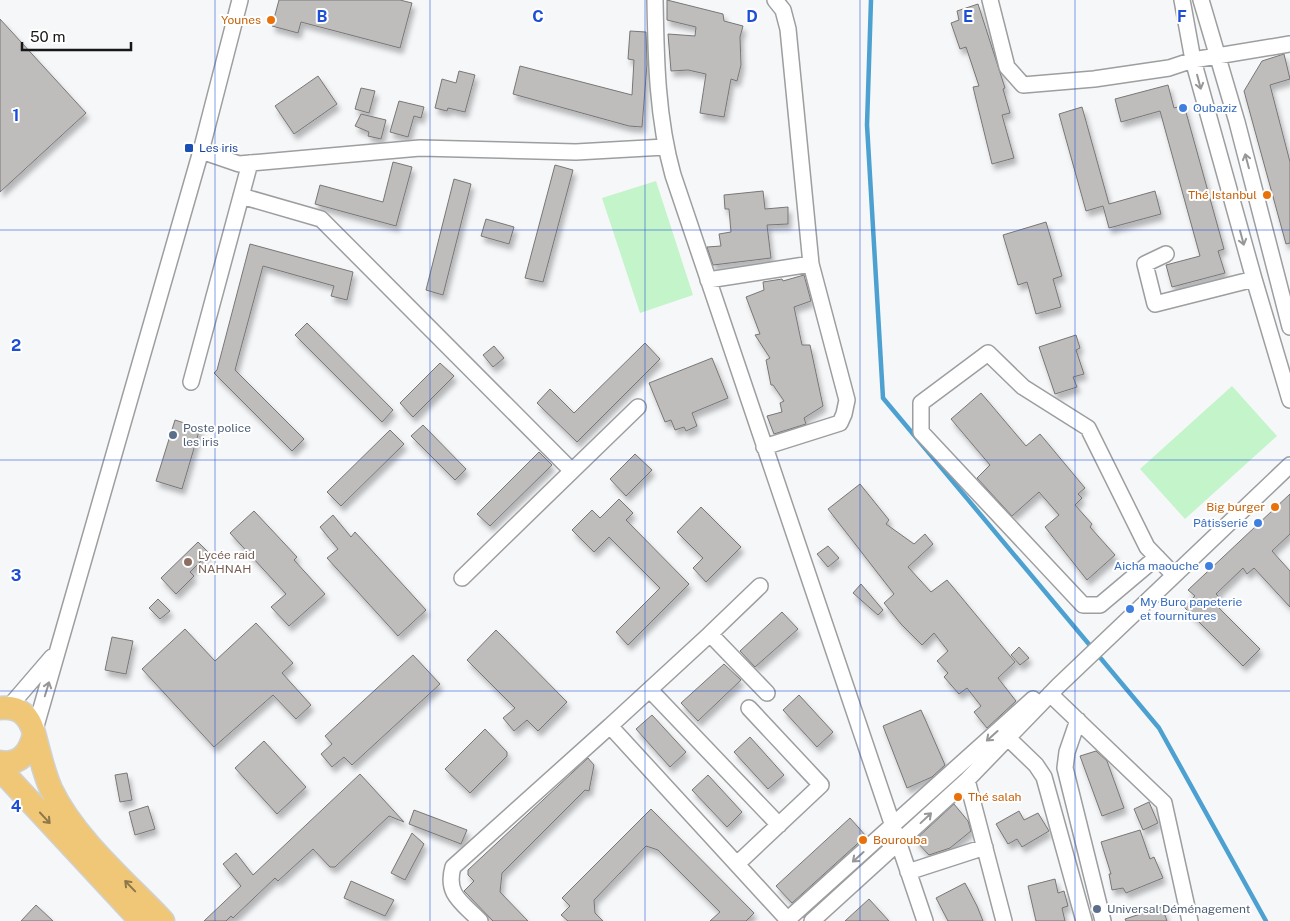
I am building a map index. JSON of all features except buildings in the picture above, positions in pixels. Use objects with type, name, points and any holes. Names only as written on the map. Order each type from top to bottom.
[{"type":"highway","points":[[3,707],[26,715],[34,733],[51,788],[64,812],[89,843],[164,921]]},
{"type":"highway","points":[[0,762],[13,762],[21,758],[28,752],[34,733]]},
{"type":"highway","points":[[0,769],[141,921]]},
{"type":"street","points":[[34,733],[200,151],[240,0]]},
{"type":"street","points":[[654,0],[658,93],[665,147],[764,447],[894,825],[898,844],[924,921]]},
{"type":"street","points":[[764,447],[840,423],[847,400],[811,264],[788,29],[783,10],[775,0]]},
{"type":"street","points":[[990,0],[1007,67],[1023,85],[1094,79],[1169,68],[1216,55],[1290,44]]},
{"type":"street","points":[[1182,0],[1193,60],[1290,400]]},
{"type":"street","points":[[1201,0],[1237,122],[1290,327]]},
{"type":"street","points":[[200,151],[239,164],[420,148],[576,152],[665,147]]},
{"type":"street","points":[[191,382],[250,163]]},
{"type":"street","points":[[241,196],[321,219],[572,471]]},
{"type":"street","points":[[1166,254],[1145,264],[1155,304],[1254,279]]},
{"type":"street","points":[[708,280],[811,264]]},
{"type":"street","points":[[1157,558],[1100,605],[1083,605],[921,432],[921,403],[988,353],[1023,387],[1088,428],[1147,547],[1174,575]]},
{"type":"street","points":[[462,578],[638,407]]},
{"type":"street","points":[[812,921],[967,780],[1054,690],[1290,464]]},
{"type":"street","points":[[480,921],[451,891],[449,879],[453,867],[650,690],[760,586]]},
{"type":"street","points":[[710,634],[767,693]]},
{"type":"street","points":[[3,707],[43,670],[60,645]]},
{"type":"street","points":[[650,690],[779,825]]},
{"type":"street","points":[[610,726],[787,920],[1035,697],[1054,690]]},
{"type":"street","points":[[1054,690],[1078,720],[1164,803],[1190,921]]},
{"type":"street","points":[[737,864],[821,786],[749,708]]},
{"type":"street","points":[[1078,720],[1067,752],[1066,768],[1103,921]]},
{"type":"street","points":[[1008,738],[1036,765],[1044,777],[1084,921]]},
{"type":"street","points":[[967,780],[1004,921]]},
{"type":"street","points":[[908,872],[985,847]]},
{"type":"green space","points":[[656,181],[693,295],[640,313],[602,198]]},
{"type":"green space","points":[[1232,386],[1277,436],[1185,519],[1140,469]]},
{"type":"waterway","points":[[871,0],[867,125],[883,398],[1159,728],[1266,921]]},
{"type":"place","name":"Younes","points":[[271,20]]},
{"type":"place","name":"Oubaziz","points":[[1183,108]]},
{"type":"place","name":"Les iris","points":[[189,148]]},
{"type":"place","name":"Thé Istanbul","points":[[1267,195]]},
{"type":"place","name":"Poste police les iris","points":[[173,435]]},
{"type":"place","name":"Big burger","points":[[1275,507]]},
{"type":"place","name":"Pâtisserie","points":[[1258,523]]},
{"type":"place","name":"Lycée raid NAHNAH","points":[[188,562]]},
{"type":"place","name":"Aicha maouche","points":[[1209,566]]},
{"type":"place","name":"My Buro papeterie et fournitures","points":[[1130,609]]},
{"type":"place","name":"Thé salah","points":[[958,797]]},
{"type":"place","name":"Bourouba","points":[[863,840]]},
{"type":"place","name":"Universal Déménagement","points":[[1097,909]]}]
